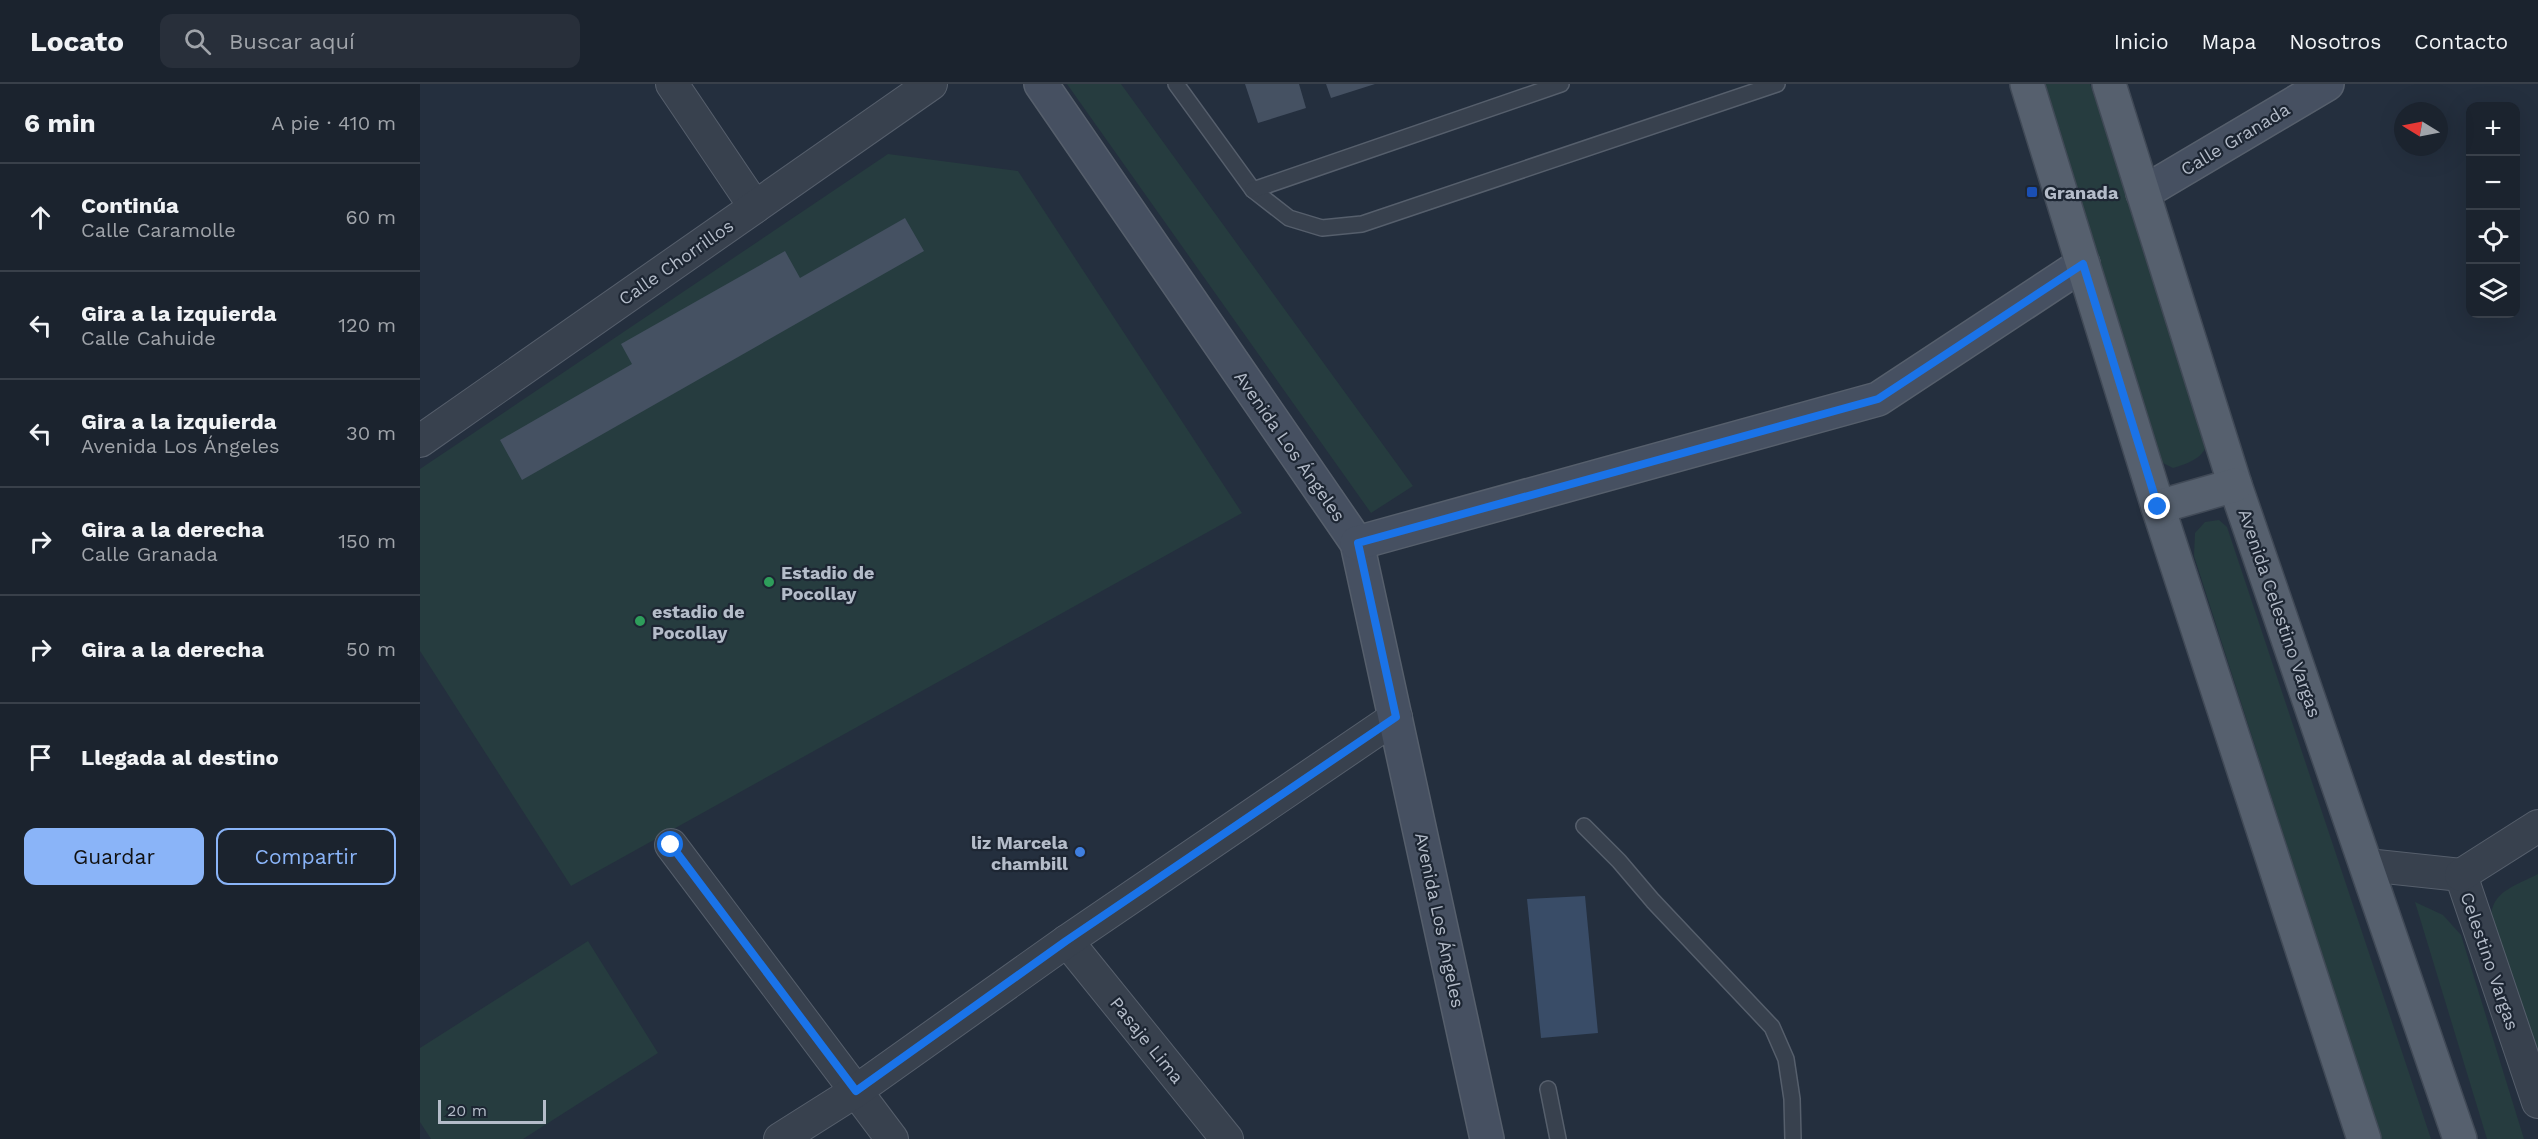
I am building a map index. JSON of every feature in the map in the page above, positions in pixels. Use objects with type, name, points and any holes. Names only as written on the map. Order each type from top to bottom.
[{"type":"main road","points":[[2027,84],[2158,507],[2364,1139]]},
{"type":"main road","name":"Avenida Celestino Vargas","points":[[2109,84],[2235,485],[2460,1139]]},
{"type":"main road","points":[[2158,507],[2235,485]]},
{"type":"street","points":[[672,84],[755,207]]},
{"type":"street","name":"Calle Chorrillos","points":[[420,441],[931,84]]},
{"type":"street","name":"Avenida Los Ángeles","points":[[1041,84],[1358,543],[1487,1139]]},
{"type":"street","name":"Calle Granada","points":[[2143,194],[2328,84]]},
{"type":"street","points":[[1358,543],[1878,399],[2083,264]]},
{"type":"street","points":[[780,1139],[856,1091],[1066,941],[1396,717]]},
{"type":"street","points":[[2461,876],[2538,826]]},
{"type":"street","points":[[671,845],[892,1139]]},
{"type":"street","name":"Celestino Vargas","points":[[2367,865],[2461,876],[2538,1102]]},
{"type":"street","name":"Pasaje Lima","points":[[1066,941],[1227,1139]]},
{"type":"lane","points":[[1176,84],[1253,190],[1289,218],[1322,228],[1362,224],[1777,84]]},
{"type":"lane","points":[[1253,190],[1561,84]]},
{"type":"lane","points":[[1584,826],[1772,1027],[1786,1059],[1792,1099],[1793,1139]]},
{"type":"lane","points":[[1548,1089],[1558,1139]]},
{"type":"green space","points":[[1067,84],[1121,84],[1413,486],[1371,513]]},
{"type":"green space","points":[[2036,84],[2090,84],[2210,428],[2207,444],[2200,455],[2173,468],[2159,461]]},
{"type":"green space","name":"Estadio de Pocollay","points":[[888,154],[1018,171],[1242,513],[571,886],[420,651],[420,469]]},
{"type":"green space","points":[[2219,520],[2227,527],[2431,1139],[2381,1139],[2194,556],[2195,533],[2205,522]]},
{"type":"green space","points":[[2538,874],[2538,1051],[2491,923],[2491,912],[2494,904],[2505,891]]},
{"type":"green space","points":[[2415,902],[2443,915],[2461,935],[2524,1139],[2487,1139]]},
{"type":"green space","points":[[588,941],[658,1053],[523,1139],[431,1139],[420,1122],[420,1048]]},
{"type":"water","points":[[1585,896],[1598,1033],[1541,1038],[1527,899]]},
{"type":"building","points":[[1245,84],[1299,84],[1306,108],[1258,123]]},
{"type":"building","points":[[1326,84],[1375,84],[1331,98]]},
{"type":"building","points":[[905,218],[924,251],[522,480],[500,440],[632,364],[621,344],[785,251],[800,278]]},
{"type":"place","name":"Granada","points":[[2032,192]]},
{"type":"place","name":"Estadio de Pocollay","points":[[769,582]]},
{"type":"place","name":"estadio de Pocollay","points":[[640,621]]},
{"type":"place","name":"liz Marcela chambill","points":[[1080,852]]},
{"type":"route","points":[[671,845],[856,1091],[1066,941],[1396,717],[1358,543],[1878,399],[2083,264],[2158,507]]}]
